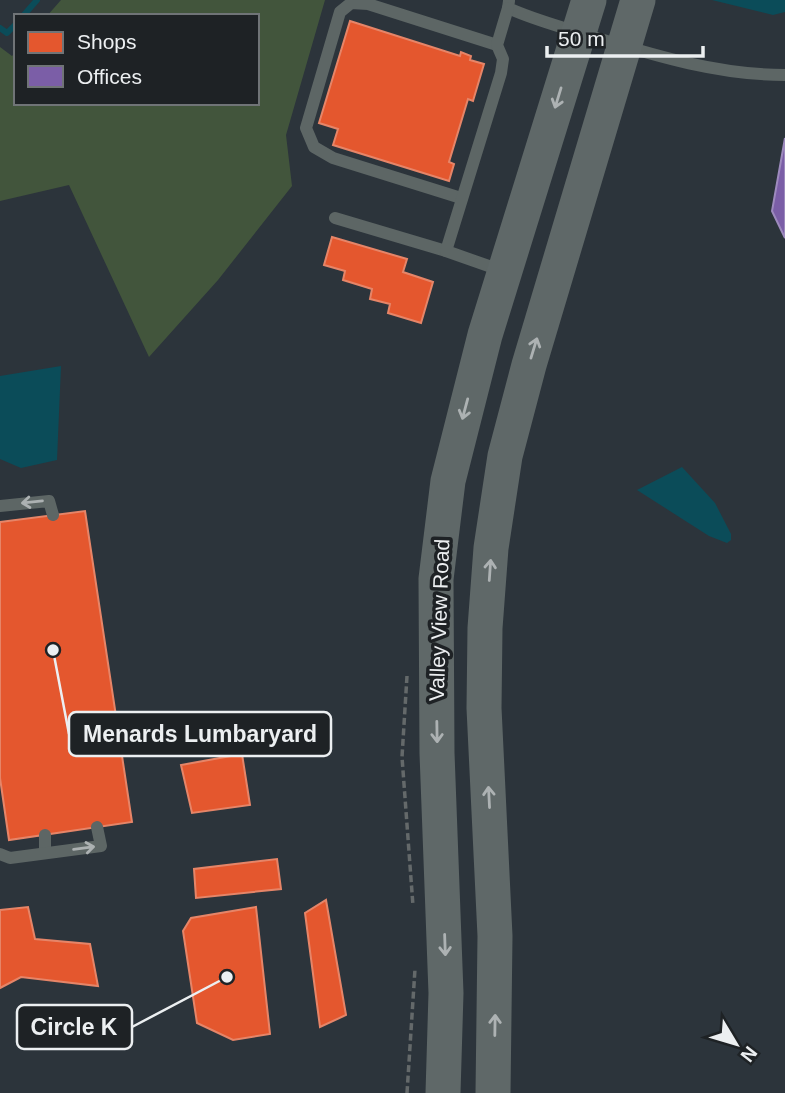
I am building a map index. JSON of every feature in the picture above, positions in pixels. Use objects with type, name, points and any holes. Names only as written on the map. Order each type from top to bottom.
[{"type":"main road","points":[[493,1093],[495,936],[484,708],[485,628],[491,548],[505,456],[529,365],[638,0]]},
{"type":"main road","name":"Valley View Road","points":[[443,1093],[446,993],[437,753],[436,579],[448,481],[505,271],[583,16]]},
{"type":"lane","points":[[461,198],[333,159],[314,147],[306,128],[340,12],[351,3],[368,4],[497,45]]},
{"type":"lane","points":[[446,251],[501,73],[503,59],[497,45],[509,4],[548,26],[583,16],[622,48],[705,67],[785,75]]},
{"type":"lane","points":[[335,218],[505,271]]},
{"type":"lane","points":[[0,506],[50,500],[53,515]]},
{"type":"lane","points":[[0,854],[10,858],[101,846],[97,827]]},
{"type":"lane","points":[[45,835],[45,853]]},
{"type":"shaded area","points":[[0,0],[785,0],[785,1093],[0,1093]]},
{"type":"green space","points":[[61,0],[325,0],[286,135],[292,186],[218,280],[149,357],[69,185],[0,201],[0,47],[12,56],[14,54],[14,105],[259,105],[259,14],[49,14]]},
{"type":"water","points":[[712,0],[785,0],[785,12],[773,15]]},
{"type":"water","points":[[61,366],[57,460],[21,468],[0,459],[0,376]]},
{"type":"water","points":[[682,467],[715,503],[731,534],[731,540],[727,543],[709,536],[637,490]]},
{"type":"building: Shops","points":[[350,21],[460,56],[461,52],[471,56],[470,60],[484,64],[473,101],[468,99],[449,162],[454,164],[449,181],[333,145],[338,129],[319,123]]},
{"type":"building: Shops","points":[[332,237],[407,259],[403,272],[433,282],[421,323],[388,313],[390,304],[370,299],[372,289],[343,280],[345,271],[324,265]]},
{"type":"building: Shops","points":[[85,511],[132,822],[9,840],[0,778],[0,522]]},
{"type":"building: Shops","points":[[242,754],[250,805],[192,813],[181,765]]},
{"type":"building: Shops","points":[[277,859],[281,889],[196,898],[194,869]]},
{"type":"building: Shops","points":[[326,900],[346,1015],[320,1027],[305,913]]},
{"type":"building: Shops","points":[[28,907],[35,939],[90,944],[98,986],[21,977],[0,988],[0,910]]},
{"type":"building: Shops","points":[[256,907],[270,1034],[233,1040],[197,1023],[183,931],[191,918]]},
{"type":"building: Offices","points":[[785,138],[785,238],[772,211]]},
{"type":"waterway","points":[[25,14],[37,0]]},
{"type":"waterway","points":[[0,28],[7,33],[14,26]]},
{"type":"place","name":"Menards Lumbaryard","points":[[53,650]]},
{"type":"place","name":"Circle K","points":[[227,977]]}]
